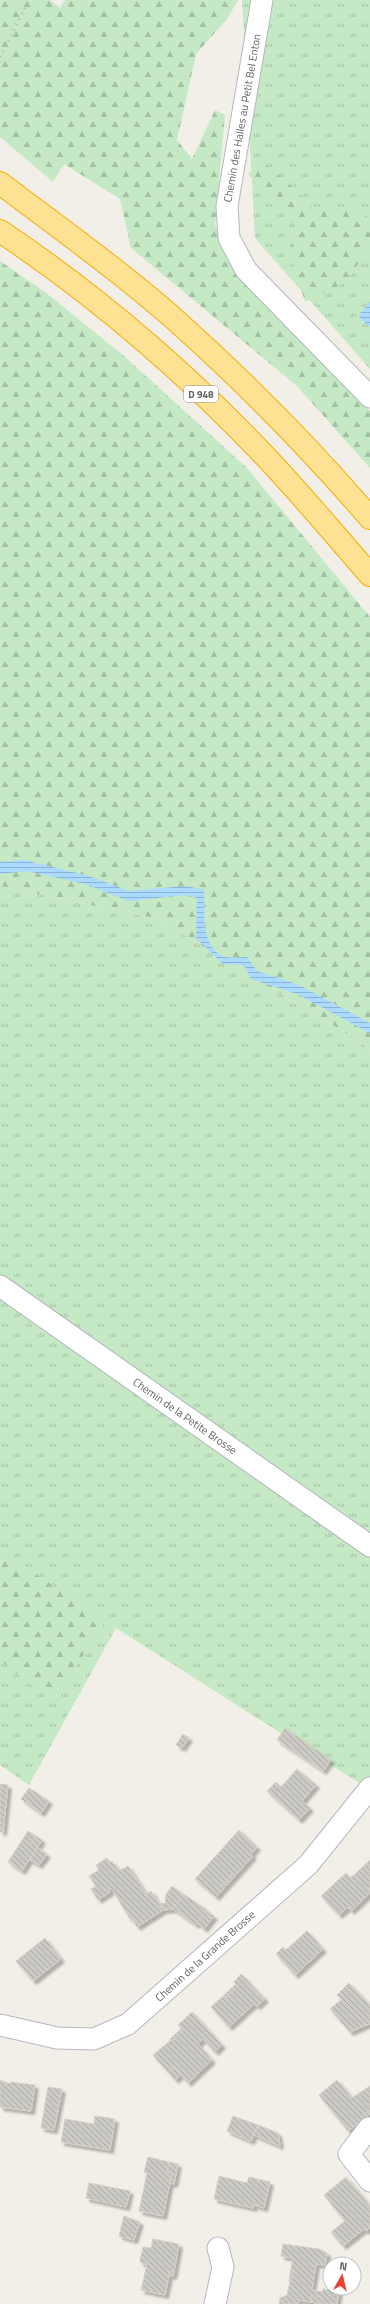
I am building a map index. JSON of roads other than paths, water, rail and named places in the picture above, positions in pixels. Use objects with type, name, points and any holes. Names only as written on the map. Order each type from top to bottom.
[{"type":"highway","points":[[0,183],[171,316],[233,372],[286,424],[370,518]]},
{"type":"highway","points":[[0,192],[58,227]]},
{"type":"highway","name":"D 948","points":[[3,233],[85,293],[155,352],[217,408],[264,455],[370,575]]},
{"type":"street","name":"Chemin des Halles au Petit Bel Enton","points":[[262,0],[227,206],[229,238],[246,270],[370,397]]},
{"type":"street","name":"Chemin de la Petite Brosse","points":[[0,1286],[370,1546]]},
{"type":"street","name":"Chemin de la Grande Brosse","points":[[0,2025],[57,2038],[94,2039],[128,2024],[308,1865],[370,1788]]},
{"type":"street","points":[[369,2128],[349,2154],[370,2181]]},
{"type":"street","points":[[215,2304],[223,2267],[218,2248]]},
{"type":"water","points":[[370,302],[370,327],[358,316]]},
{"type":"water","points":[[24,860],[89,876],[129,891],[186,886],[204,890],[205,926],[210,944],[215,951],[225,957],[247,957],[257,971],[299,985],[370,1023],[370,1033],[297,994],[251,979],[244,965],[223,964],[196,938],[197,898],[185,895],[129,901],[85,884],[27,871],[0,874],[0,862]]},
{"type":"railway","points":[[0,57],[29,0]]}]
